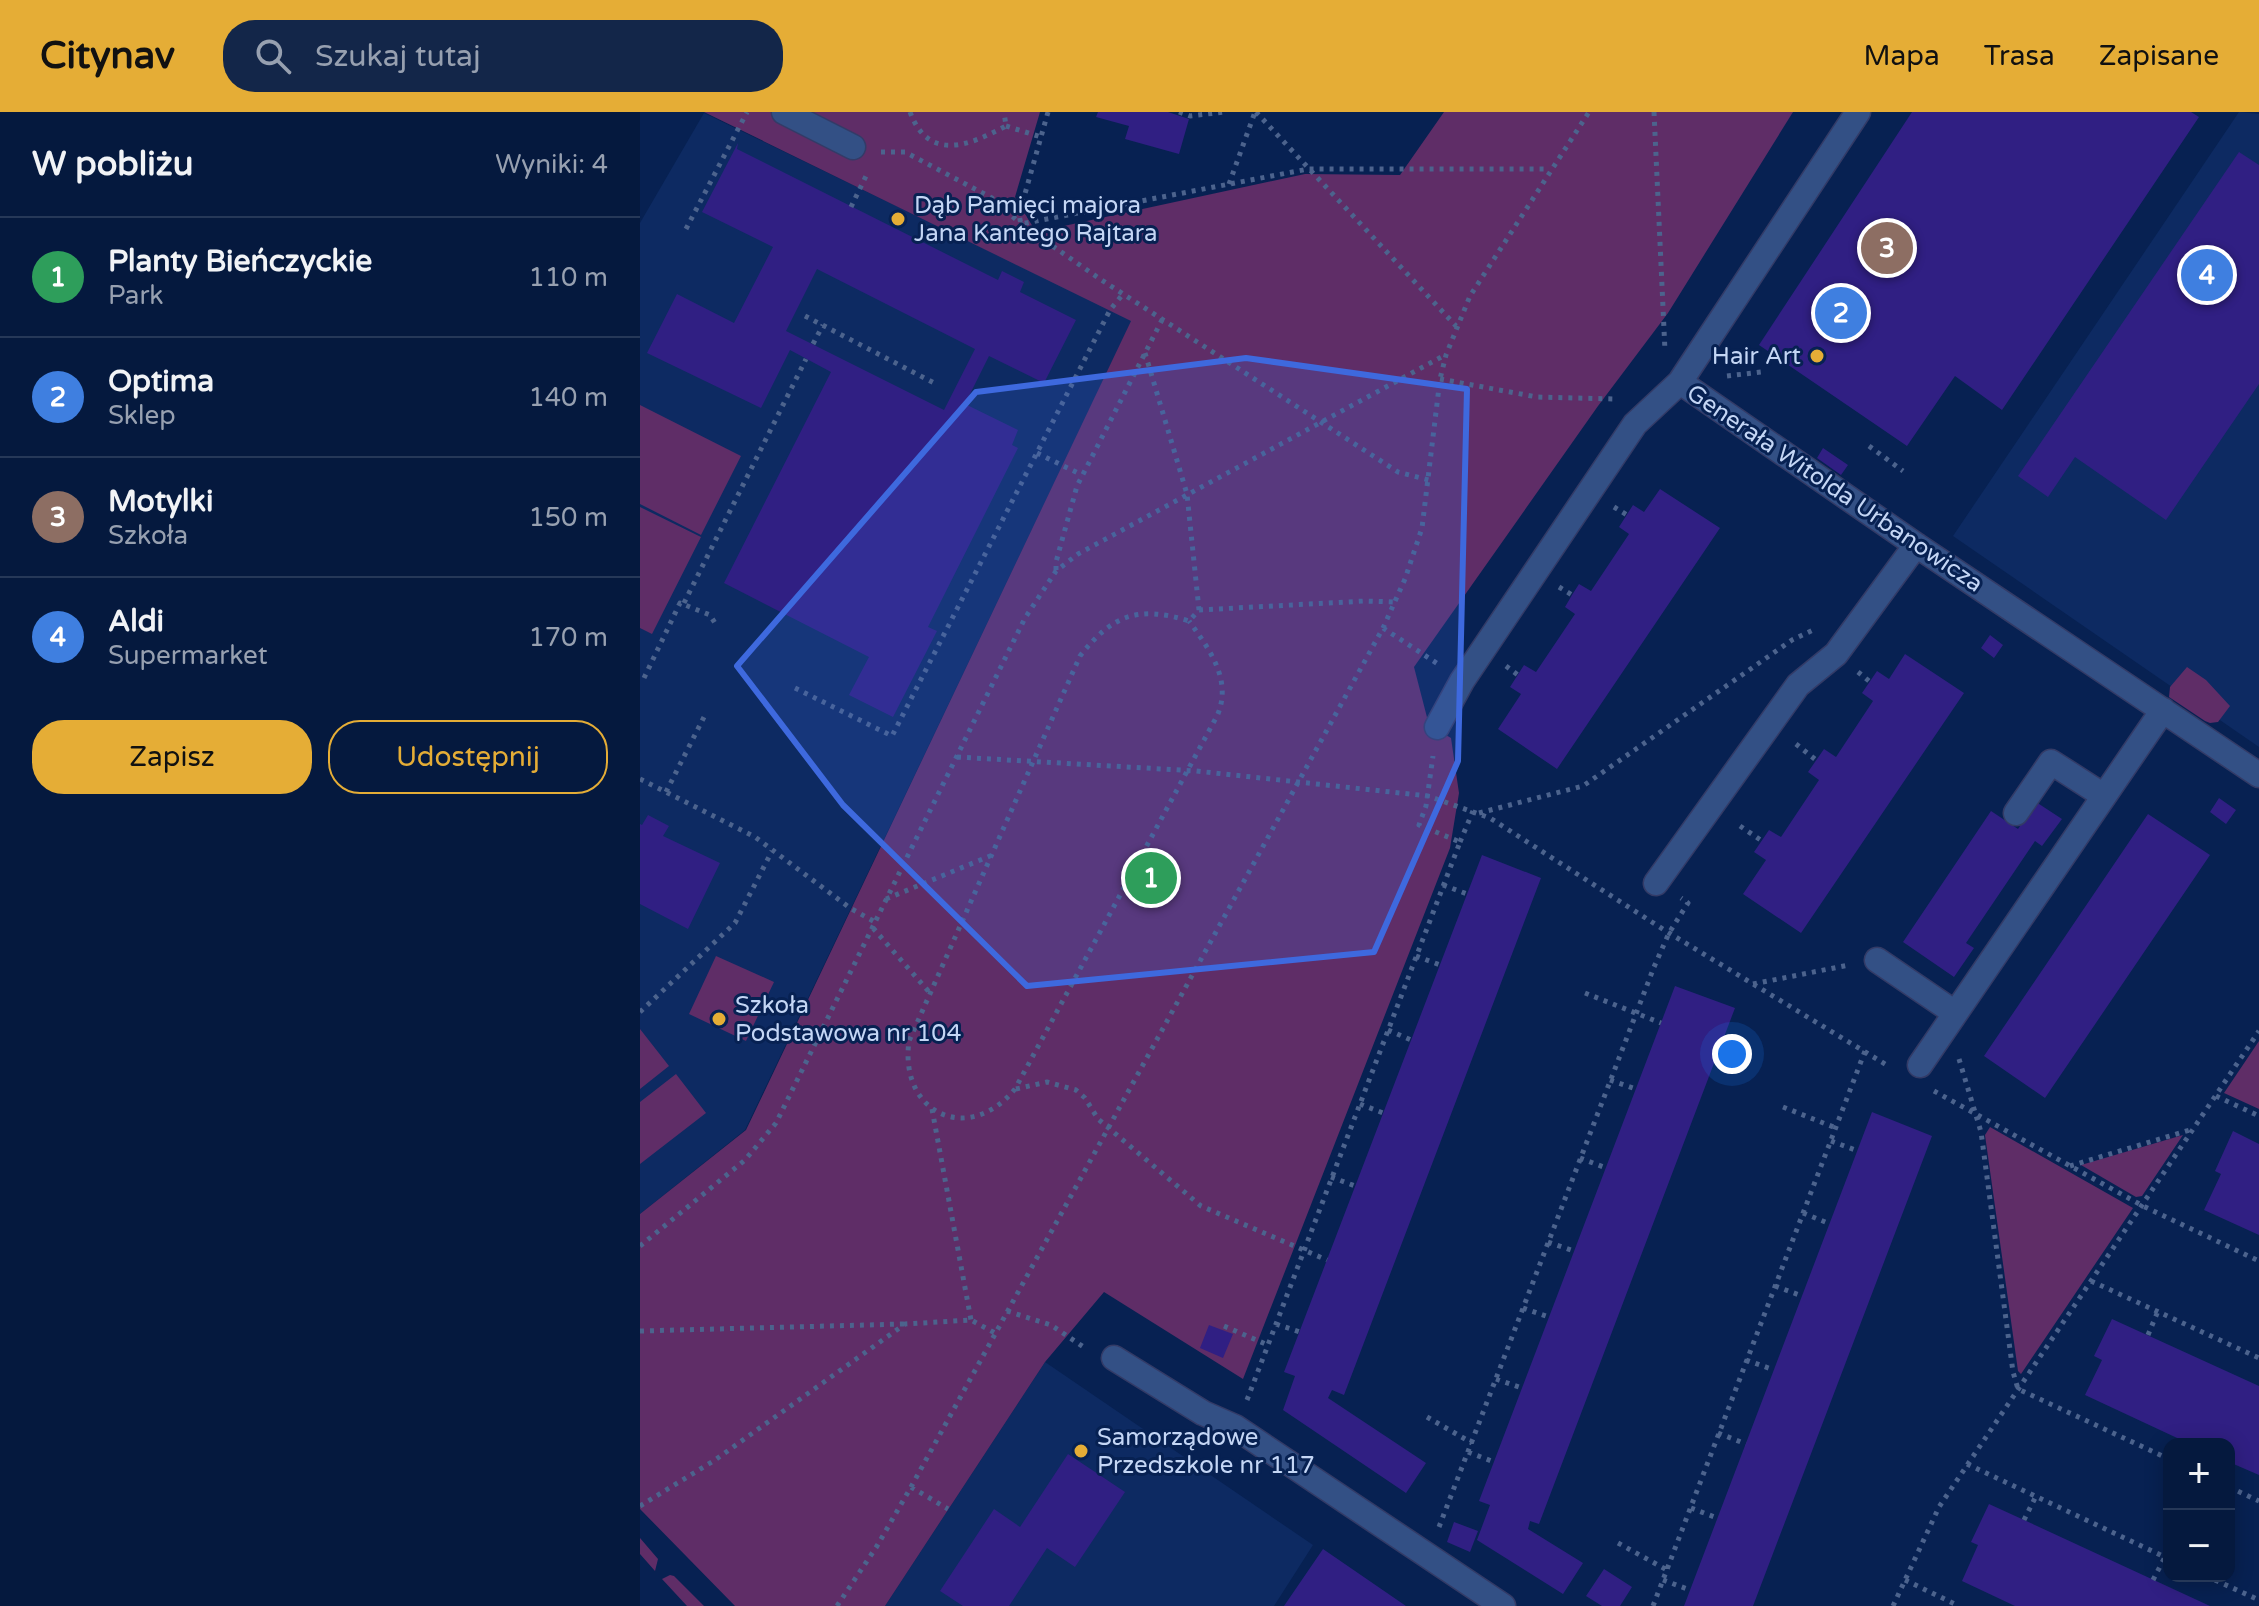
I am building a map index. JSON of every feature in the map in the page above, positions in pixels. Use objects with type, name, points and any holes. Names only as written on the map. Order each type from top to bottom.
[{"type":"street","points":[[784,112],[853,147]]},
{"type":"street","name":"Generała Witolda Urbanowicza","points":[[1858,112],[1680,382],[2259,775]]},
{"type":"street","points":[[1437,727],[1462,681],[1635,424],[1680,382]]},
{"type":"street","points":[[1656,883],[1798,685],[1836,654],[1916,545]]},
{"type":"street","points":[[1915,1074],[2163,710]]},
{"type":"street","points":[[2016,813],[2051,762],[2104,796]]},
{"type":"street","points":[[1877,960],[1955,1013]]},
{"type":"street","points":[[1114,1358],[1203,1413],[1227,1421],[1503,1606]]},
{"type":"path","points":[[686,229],[747,112]]},
{"type":"path","points":[[910,112],[918,131],[934,142],[953,147],[974,143],[1006,126],[1041,137]]},
{"type":"path","points":[[1004,112],[1006,126]]},
{"type":"path","points":[[1021,224],[1019,215],[1048,112]]},
{"type":"path","points":[[1179,112],[1190,116],[1224,112]]},
{"type":"path","points":[[1229,185],[1256,112],[1456,326]]},
{"type":"path","points":[[837,1606],[911,1487],[1383,628],[1422,528],[1440,379],[1456,326],[1470,296],[1589,112]]},
{"type":"path","points":[[1654,112],[1666,372],[1680,382]]},
{"type":"path","points":[[853,147],[863,152],[905,152],[992,198],[1021,224],[1124,294],[1398,472],[1429,480]]},
{"type":"path","points":[[1021,224],[1308,169],[1550,169]]},
{"type":"path","points":[[851,207],[860,188]]},
{"type":"path","points":[[795,688],[892,736],[1110,310],[1124,294]]},
{"type":"path","points":[[805,316],[938,385]]},
{"type":"path","points":[[1056,571],[1082,475],[1163,318]]},
{"type":"path","points":[[813,344],[823,325]]},
{"type":"path","points":[[1145,353],[1187,494],[1199,610]]},
{"type":"path","points":[[640,1246],[745,1160],[770,1132],[1025,618],[1056,571],[1078,554],[1446,355]]},
{"type":"path","points":[[644,678],[806,359]]},
{"type":"path","points":[[1440,379],[1537,397],[1611,397],[1654,406]]},
{"type":"path","points":[[1869,446],[1903,471]]},
{"type":"path","points":[[1037,453],[1082,475]]},
{"type":"path","points":[[1189,621],[1199,610],[1394,602]]},
{"type":"path","points":[[684,603],[710,615],[715,623]]},
{"type":"path","points":[[1165,614],[1189,621],[1215,660],[1222,691],[1217,716],[1015,1089],[1003,1104],[977,1117],[947,1115],[932,1108],[917,1095],[908,1074],[909,1041],[1080,656],[1093,638],[1126,616],[1165,614]]},
{"type":"path","points":[[1383,628],[1420,650]]},
{"type":"path","points":[[1250,1393],[1443,885],[1475,812],[1583,786],[1792,640],[1816,629]]},
{"type":"path","points":[[666,792],[704,717]]},
{"type":"path","points":[[1437,727],[1428,796],[1419,825],[1460,842]]},
{"type":"path","points":[[1796,744],[1816,760]]},
{"type":"path","points":[[957,757],[1187,770],[1428,796],[1475,812],[1490,818],[1669,933],[1865,1051],[1915,1074],[1977,1114],[2143,1206],[2259,1261]]},
{"type":"path","points":[[640,779],[755,837],[874,924],[930,993]]},
{"type":"path","points":[[1740,826],[1762,841]]},
{"type":"path","points":[[640,1012],[735,923],[772,851]]},
{"type":"path","points":[[886,899],[991,856]]},
{"type":"path","points":[[1443,885],[1467,894]]},
{"type":"path","points":[[1428,1556],[1669,933]]},
{"type":"path","points":[[1416,956],[1440,965]]},
{"type":"path","points":[[1753,984],[1831,968]]},
{"type":"path","points":[[1585,993],[1661,1023]]},
{"type":"path","points":[[1388,1030],[1411,1040]]},
{"type":"path","points":[[1893,1606],[1939,1507],[2259,1031]]},
{"type":"path","points":[[1939,1038],[1956,1049],[1977,1114],[2013,1372],[2018,1389],[2163,1455]]},
{"type":"path","points":[[1653,1606],[1865,1051]]},
{"type":"path","points":[[1610,1080],[1636,1089]]},
{"type":"path","points":[[1015,1089],[1037,1083],[1065,1085],[1085,1098],[1098,1119],[1201,1206],[1327,1260]]},
{"type":"path","points":[[2216,1096],[2259,1116]]},
{"type":"path","points":[[1360,1104],[1383,1113]]},
{"type":"path","points":[[1783,1107],[1836,1128]]},
{"type":"path","points":[[932,1108],[971,1320]]},
{"type":"path","points":[[2070,1166],[2194,1129]]},
{"type":"path","points":[[1831,1141],[1858,1151]]},
{"type":"path","points":[[1580,1158],[1606,1168]]},
{"type":"path","points":[[1331,1177],[1355,1186]]},
{"type":"path","points":[[1803,1213],[1830,1224]]},
{"type":"path","points":[[1548,1242],[1574,1251]]},
{"type":"path","points":[[2091,1281],[2259,1358]]},
{"type":"path","points":[[1775,1286],[1802,1296]]},
{"type":"path","points":[[1523,1308],[1549,1317]]},
{"type":"path","points":[[1007,1311],[1051,1325],[1090,1351]]},
{"type":"path","points":[[2148,1335],[2158,1311]]},
{"type":"path","points":[[640,1331],[971,1320],[995,1333]]},
{"type":"path","points":[[640,1506],[715,1460],[905,1324]]},
{"type":"path","points":[[1276,1324],[1300,1332]]},
{"type":"path","points":[[1224,1326],[1268,1345]]},
{"type":"path","points":[[1746,1360],[1774,1370]]},
{"type":"path","points":[[1496,1379],[1522,1388]]},
{"type":"path","points":[[1427,1417],[1472,1443]]},
{"type":"path","points":[[1718,1433],[1746,1444]]},
{"type":"path","points":[[1468,1452],[1494,1462]]},
{"type":"path","points":[[1967,1464],[2163,1556]]},
{"type":"path","points":[[911,1487],[948,1509]]},
{"type":"path","points":[[2235,1490],[2259,1501]]},
{"type":"path","points":[[2024,1520],[2036,1496]]},
{"type":"path","points":[[1691,1508],[1717,1518]]},
{"type":"path","points":[[1618,1543],[1667,1570]]},
{"type":"path","points":[[2153,1580],[2163,1564]]},
{"type":"path","points":[[1663,1580],[1690,1590]]},
{"type":"path","points":[[1905,1580],[1959,1606]]},
{"type":"path","points":[[2219,1582],[2259,1600]]},
{"type":"highlighted area","points":[[1246,358],[1467,389],[1458,761],[1374,952],[1027,986],[843,805],[737,666],[976,392]]},
{"type":"shaded area","points":[[704,112],[1040,112],[1015,197],[1036,232],[1305,174],[1400,175],[1444,112],[1793,112],[1668,313],[1598,406],[1414,667],[1429,725],[1451,738],[1459,793],[1450,848],[1243,1379],[1104,1292],[1045,1362],[885,1606],[735,1606],[640,1509],[640,1214],[746,1130],[1131,321]]},
{"type":"shaded area","points":[[2239,112],[2259,114],[2259,747],[1953,536]]},
{"type":"shaded area","points":[[704,113],[1132,320],[745,1130],[640,1214],[640,223]]},
{"type":"shaded area","points":[[640,405],[741,456],[701,535],[640,504]]},
{"type":"shaded area","points":[[640,507],[701,537],[652,634],[640,628]]},
{"type":"shaded area","points":[[2187,667],[2206,680],[2230,706],[2218,722],[2205,721],[2169,697],[2170,687]]},
{"type":"shaded area","points":[[716,956],[774,982],[746,1041],[689,1014]]},
{"type":"shaded area","points":[[640,1029],[669,1066],[640,1089]]},
{"type":"shaded area","points":[[2259,1041],[2259,1109],[2224,1093]]},
{"type":"shaded area","points":[[676,1074],[706,1113],[640,1164],[640,1102]]},
{"type":"shaded area","points":[[1990,1127],[2133,1208],[2021,1374],[2018,1371],[1985,1135]]},
{"type":"shaded area","points":[[2183,1135],[2142,1196],[2136,1197],[2081,1165]]},
{"type":"shaded area","name":"Samorządowe Przedszkole nr 117","points":[[1045,1362],[1313,1545],[1274,1606],[885,1606]]},
{"type":"shaded area","points":[[640,1538],[658,1559],[655,1571],[640,1554]]},
{"type":"shaded area","points":[[670,1575],[704,1606],[687,1606],[662,1579]]},
{"type":"building","points":[[1098,112],[1168,112],[1189,119],[1179,154],[1125,139],[1129,126],[1096,117]]},
{"type":"building","points":[[1912,112],[2191,112],[2199,117],[2002,410],[1955,376],[1907,446],[1759,345]]},
{"type":"building","points":[[738,143],[737,149],[998,280],[1002,271],[1024,282],[1020,292],[1076,320],[1044,383],[989,356],[965,404],[1018,430],[1012,445],[1018,448],[928,627],[937,631],[893,717],[849,695],[869,657],[724,583],[831,372],[790,350],[761,408],[647,353],[677,294],[734,323],[773,247],[702,212]],"holes":[[[817,269],[975,349],[944,410],[786,331]]]},
{"type":"building","points":[[2239,152],[2259,165],[2259,384],[2166,520],[2075,457],[2048,497],[2018,476]]},
{"type":"building","points":[[1823,448],[1848,465],[1841,475],[1817,458]]},
{"type":"building","points":[[1660,489],[1720,528],[1557,769],[1498,729],[1521,694],[1510,687],[1524,665],[1536,672],[1575,614],[1565,607],[1579,584],[1591,591],[1629,534],[1619,527],[1633,505],[1644,512]]},
{"type":"building","points":[[1990,635],[2003,645],[1994,658],[1981,648]]},
{"type":"building","points":[[1905,654],[1964,693],[1801,933],[1743,894],[1766,860],[1754,852],[1769,830],[1781,837],[1819,780],[1808,772],[1824,749],[1836,757],[1873,701],[1862,693],[1877,671],[1889,679]]},
{"type":"building","points":[[2219,798],[2236,810],[2226,824],[2210,812]]},
{"type":"building","points":[[2036,802],[2062,819],[2042,846],[2035,841],[1966,943],[1974,948],[1954,977],[1903,942],[1991,811],[2018,829]]},
{"type":"building","points":[[2148,814],[2210,855],[2045,1098],[1984,1056]]},
{"type":"building","points":[[648,815],[669,826],[663,836],[720,863],[688,929],[640,904],[640,824]]},
{"type":"building","points":[[1482,855],[1541,878],[1344,1395],[1332,1390],[1328,1398],[1426,1463],[1406,1493],[1283,1410],[1295,1376],[1284,1372]]},
{"type":"building","points":[[1675,986],[1735,1008],[1539,1524],[1530,1521],[1528,1529],[1583,1563],[1563,1594],[1477,1540],[1490,1505],[1479,1501]]},
{"type":"building","points":[[1872,1112],[1932,1136],[1753,1606],[1684,1606]]},
{"type":"building","points":[[2233,1131],[2259,1144],[2259,1235],[2204,1210],[2221,1174],[2215,1171]]},
{"type":"building","points":[[2112,1319],[2259,1386],[2259,1475],[2235,1465],[2235,1438],[2177,1438],[2085,1395],[2102,1360],[2094,1356]]},
{"type":"building","points":[[1209,1325],[1233,1334],[1223,1358],[1200,1348]]},
{"type":"building","points":[[1068,1454],[1125,1492],[1075,1567],[1047,1548],[1009,1606],[963,1606],[940,1591],[994,1509],[1020,1527]]},
{"type":"building","points":[[1989,1504],[2210,1606],[2015,1606],[1962,1581],[1978,1545],[1971,1542]]},
{"type":"building","points":[[1454,1522],[1478,1531],[1470,1552],[1447,1542]]},
{"type":"building","points":[[1323,1549],[1406,1606],[1284,1606]]},
{"type":"building","points":[[1604,1569],[1632,1587],[1620,1606],[1602,1606],[1586,1596]]},
{"type":"place","name":"Dąb Pamięci majora Jana Kantego Rajtara","points":[[898,219]]},
{"type":"place","name":"Motylki","points":[[1887,248]]},
{"type":"place","name":"Aldi","points":[[2207,275]]},
{"type":"place","name":"Optima","points":[[1841,313]]},
{"type":"place","name":"Hair Art","points":[[1817,356]]},
{"type":"place","name":"Planty Bieńczyckie","points":[[1151,878]]},
{"type":"place","name":"Szkoła Podstawowa nr 104","points":[[719,1019]]},
{"type":"place","name":"Samorządowe Przedszkole nr 117","points":[[1081,1451]]}]
